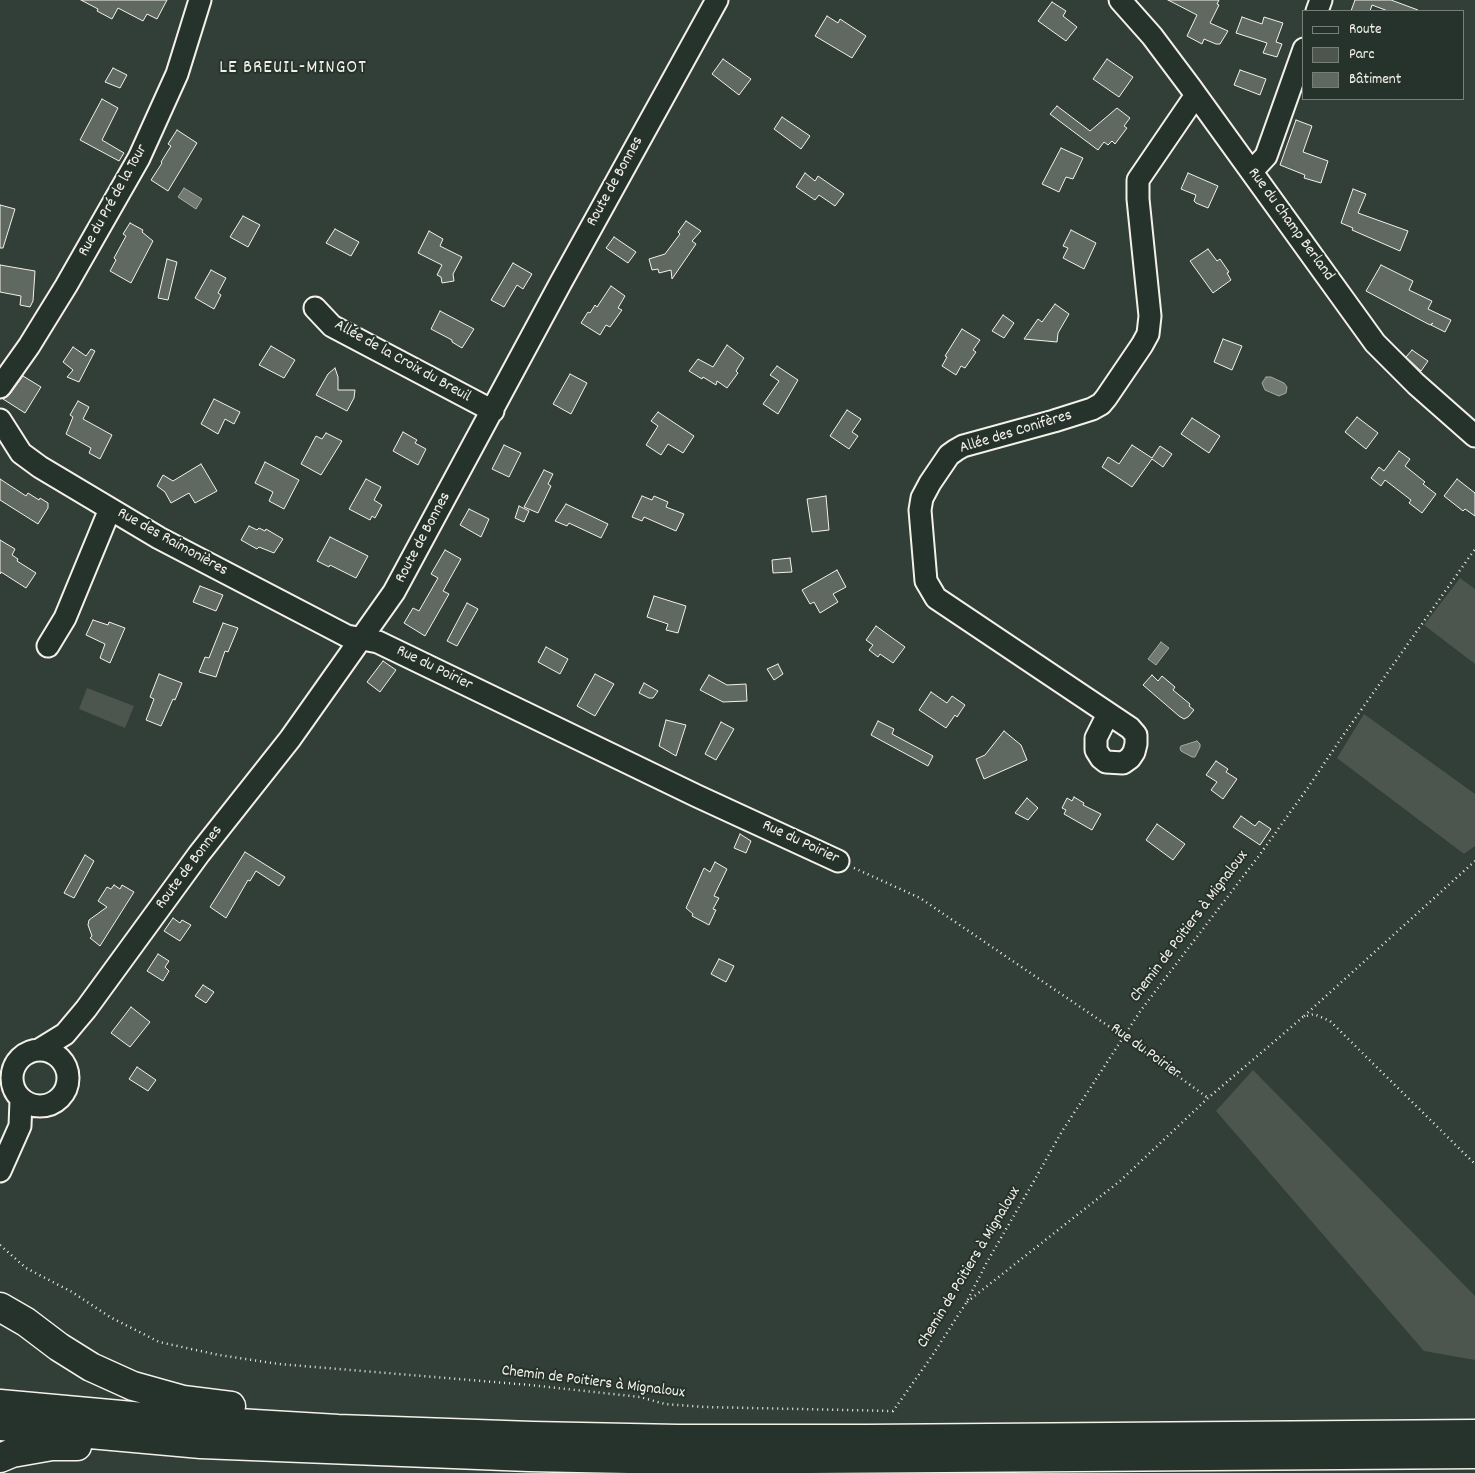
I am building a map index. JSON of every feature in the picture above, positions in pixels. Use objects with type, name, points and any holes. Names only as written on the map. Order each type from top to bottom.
[{"type":"highway","points":[[0,1298],[26,1322]]},
{"type":"highway","points":[[0,1307],[26,1322],[91,1367],[133,1386],[184,1400],[320,1418],[338,1429]]},
{"type":"highway","points":[[0,1404],[154,1418],[338,1429],[532,1436],[698,1439],[877,1439],[1475,1434]]},
{"type":"highway","points":[[0,1426],[201,1444],[483,1456],[678,1460],[1475,1454]]},
{"type":"highway","points":[[0,1458],[52,1446],[184,1452],[201,1444]]},
{"type":"street","name":"Rue du Pré de la Tour","points":[[0,388],[29,346],[66,286],[139,158],[178,74],[200,0]]},
{"type":"street","name":"Route de Bonnes","points":[[39,1050],[65,1034],[86,1010],[199,854],[290,739],[394,592],[560,284],[717,0]]},
{"type":"street","name":"Rue du Champ Berland","points":[[1120,0],[1152,36],[1196,95],[1375,343],[1416,384],[1475,436]]},
{"type":"street","points":[[1252,171],[1266,156],[1302,55]]},
{"type":"street","name":"Allée des Conifères","points":[[1108,714],[936,598],[926,581],[920,510],[922,498],[930,483],[949,456],[956,450],[963,446],[1092,409],[1101,404],[1142,345],[1148,334],[1150,316],[1138,199],[1138,180],[1196,95]]},
{"type":"street","name":"Allée de la Croix du Breuil","points":[[315,308],[332,326],[493,411]]},
{"type":"street","name":"Rue des Raimonières","points":[[0,420],[21,453],[40,467],[159,538],[347,636],[362,639]]},
{"type":"street","points":[[48,646],[65,618],[110,509]]},
{"type":"street","name":"Rue du Poirier","points":[[362,639],[378,642],[697,796],[838,860]]},
{"type":"street","points":[[10,1082],[31,1105],[42,1107],[53,1104],[61,1097],[67,1087],[69,1075],[66,1066],[65,1034]]},
{"type":"street","points":[[20,1126],[10,1082],[19,1060],[28,1053],[39,1050],[48,1051],[56,1055],[66,1066]]},
{"type":"street","points":[[0,1170],[20,1126],[42,1107]]},
{"type":"path","name":"Chemin de Poitiers à Mignaloux","points":[[0,1245],[26,1268],[72,1292],[110,1317],[159,1342],[220,1355],[279,1364],[530,1385],[640,1397],[666,1404],[704,1407],[893,1411],[932,1356],[966,1303],[986,1262],[1060,1133],[1140,1010],[1307,789],[1475,548]]},
{"type":"path","name":"Rue du Poirier","points":[[838,860],[920,898],[1123,1036],[1208,1098]]},
{"type":"path","points":[[966,1303],[1120,1181],[1208,1098],[1303,1017],[1475,861]]},
{"type":"path","points":[[1303,1017],[1314,1014],[1330,1021],[1475,1164]]},
{"type":"green space","points":[[1460,578],[1475,589],[1475,664],[1424,625]]},
{"type":"green space","points":[[87,688],[134,706],[125,728],[79,709]]},
{"type":"green space","points":[[1364,714],[1475,794],[1475,846],[1464,854],[1337,758]]},
{"type":"green space","points":[[1253,1070],[1475,1296],[1475,1360],[1424,1351],[1216,1111]]},
{"type":"shaded area","points":[[184,188],[202,199],[196,209],[178,197]]},
{"type":"shaded area","points":[[1266,377],[1271,377],[1284,383],[1287,387],[1286,393],[1279,396],[1265,390],[1262,383]]},
{"type":"shaded area","points":[[1161,642],[1169,648],[1156,665],[1148,659]]},
{"type":"shaded area","points":[[1197,741],[1200,747],[1195,757],[1181,751],[1181,746]]},
{"type":"building","points":[[81,0],[167,0],[157,19],[147,14],[143,21],[118,8],[112,19]]},
{"type":"building","points":[[1168,0],[1219,0],[1217,4],[1219,5],[1210,23],[1228,31],[1220,44],[1204,39],[1202,44],[1187,36],[1197,15]]},
{"type":"building","points":[[1355,0],[1391,0],[1418,10],[1385,10],[1372,5],[1370,10],[1351,10]]},
{"type":"building","points":[[1052,2],[1066,11],[1063,16],[1077,27],[1066,41],[1038,21]]},
{"type":"building","points":[[827,16],[838,23],[840,19],[866,36],[852,58],[815,36]]},
{"type":"building","points":[[1242,17],[1262,24],[1264,17],[1283,23],[1276,42],[1282,44],[1277,57],[1263,53],[1267,43],[1236,33]]},
{"type":"building","points":[[723,59],[751,79],[739,95],[712,74]]},
{"type":"building","points":[[1107,59],[1133,77],[1119,97],[1093,79]]},
{"type":"building","points":[[113,68],[127,75],[120,88],[105,82]]},
{"type":"building","points":[[1240,70],[1266,79],[1260,95],[1234,85]]},
{"type":"building","points":[[102,99],[118,108],[102,140],[124,153],[119,161],[80,140]]},
{"type":"building","points":[[1057,106],[1090,131],[1117,108],[1130,118],[1124,126],[1127,128],[1115,144],[1112,141],[1108,145],[1104,142],[1098,150],[1050,114]]},
{"type":"building","points":[[782,117],[810,136],[801,149],[774,129]]},
{"type":"building","points":[[1296,120],[1312,126],[1303,152],[1328,161],[1321,183],[1304,178],[1305,175],[1280,165]]},
{"type":"building","points":[[177,130],[197,143],[168,191],[151,180],[171,146],[168,144]]},
{"type":"building","points":[[1061,148],[1083,158],[1073,179],[1066,177],[1059,192],[1042,184]]},
{"type":"building","points":[[805,173],[815,181],[818,176],[844,194],[835,206],[819,195],[815,200],[796,187]]},
{"type":"building","points":[[1188,173],[1218,186],[1208,208],[1194,201],[1196,195],[1181,189]]},
{"type":"building","points":[[1353,189],[1366,194],[1358,213],[1408,231],[1400,251],[1352,230],[1353,228],[1341,223]]},
{"type":"building","points":[[0,205],[15,209],[3,248],[0,248]]},
{"type":"building","points":[[243,216],[260,225],[248,247],[230,237]]},
{"type":"building","points":[[686,221],[701,231],[692,241],[696,244],[672,279],[671,270],[659,273],[658,269],[652,270],[649,259],[665,254],[680,234],[678,232]]},
{"type":"building","points":[[130,223],[143,230],[142,232],[153,241],[131,283],[110,271],[116,260],[114,258],[126,236],[123,234]]},
{"type":"building","points":[[335,229],[359,242],[351,256],[326,243]]},
{"type":"building","points":[[1071,230],[1096,243],[1084,269],[1063,258],[1068,248],[1063,246]]},
{"type":"building","points":[[429,231],[443,239],[440,246],[462,257],[453,274],[454,281],[442,283],[441,277],[437,275],[442,265],[418,253]]},
{"type":"building","points":[[614,237],[636,252],[628,263],[606,248]]},
{"type":"building","points":[[1208,249],[1217,261],[1220,259],[1229,272],[1227,273],[1231,280],[1213,293],[1190,261]]},
{"type":"building","points":[[167,259],[177,262],[168,300],[158,298]]},
{"type":"building","points":[[513,263],[532,274],[523,289],[517,285],[504,307],[491,300]]},
{"type":"building","points":[[0,265],[35,271],[33,301],[30,307],[20,305],[21,296],[0,292]]},
{"type":"building","points":[[1381,265],[1413,281],[1409,290],[1432,301],[1428,309],[1451,320],[1445,332],[1431,325],[1433,323],[1430,325],[1366,291]]},
{"type":"building","points":[[211,270],[226,278],[218,293],[221,295],[214,309],[195,298]]},
{"type":"building","points":[[611,286],[625,296],[618,308],[622,310],[610,327],[606,325],[600,335],[581,323],[595,305],[597,307]]},
{"type":"building","points":[[1055,304],[1069,314],[1058,333],[1057,342],[1024,339],[1038,319],[1042,322]]},
{"type":"building","points":[[440,311],[474,329],[462,348],[452,342],[452,340],[431,329]]},
{"type":"building","points":[[1003,315],[1014,323],[1004,338],[992,331]]},
{"type":"building","points":[[962,329],[980,340],[973,350],[976,352],[965,368],[961,366],[956,375],[942,366],[947,357],[945,356]]},
{"type":"building","points":[[1223,339],[1242,346],[1232,370],[1214,362]]},
{"type":"building","points":[[727,345],[744,358],[736,371],[738,373],[727,388],[717,381],[716,385],[689,371],[698,359],[713,367]]},
{"type":"building","points":[[271,346],[295,360],[284,378],[259,365]]},
{"type":"building","points":[[73,347],[86,356],[91,349],[95,351],[79,382],[67,377],[73,370],[63,362]]},
{"type":"building","points":[[1412,350],[1428,361],[1421,371],[1406,357]]},
{"type":"building","points":[[777,366],[798,380],[778,414],[763,404],[779,381],[770,375]]},
{"type":"building","points":[[335,368],[338,377],[338,390],[355,390],[354,398],[347,411],[316,395],[328,374]]},
{"type":"building","points":[[570,374],[587,383],[571,414],[553,404]]},
{"type":"building","points":[[23,376],[41,387],[25,413],[3,399],[10,394]]},
{"type":"building","points":[[214,399],[240,412],[234,424],[225,419],[218,434],[201,424]]},
{"type":"building","points":[[78,401],[89,407],[83,419],[112,435],[100,459],[89,453],[91,448],[66,434],[73,417],[70,415]]},
{"type":"building","points":[[847,410],[861,419],[852,432],[858,436],[849,449],[830,436]]},
{"type":"building","points":[[658,412],[694,436],[683,453],[668,444],[661,455],[646,445],[658,426],[651,421]]},
{"type":"building","points":[[1357,417],[1378,433],[1366,449],[1345,432]]},
{"type":"building","points":[[1192,418],[1220,436],[1209,453],[1181,434]]},
{"type":"building","points":[[403,432],[417,440],[415,443],[426,449],[418,465],[393,451]]},
{"type":"building","points":[[326,433],[342,441],[321,475],[301,464],[316,436],[322,439]]},
{"type":"building","points":[[504,445],[521,453],[509,477],[492,469]]},
{"type":"building","points":[[1132,445],[1152,458],[1160,446],[1172,454],[1163,467],[1152,459],[1132,487],[1102,467],[1108,457],[1119,464]]},
{"type":"building","points":[[1399,451],[1410,459],[1405,466],[1425,482],[1423,484],[1436,494],[1422,513],[1409,503],[1411,500],[1385,480],[1381,486],[1371,478],[1379,467],[1384,471]]},
{"type":"building","points":[[265,462],[299,480],[284,509],[269,501],[273,492],[255,483]]},
{"type":"building","points":[[201,464],[217,491],[195,503],[189,493],[171,503],[165,492],[157,486],[163,475],[173,481]]},
{"type":"building","points":[[544,470],[553,474],[548,484],[551,486],[538,513],[524,507]]},
{"type":"building","points":[[0,479],[26,496],[28,493],[48,503],[48,508],[38,524],[0,500]]},
{"type":"building","points":[[366,479],[381,487],[374,500],[382,505],[375,518],[372,516],[370,520],[349,509]]},
{"type":"building","points":[[1457,479],[1475,493],[1475,516],[1465,509],[1463,511],[1444,496]]},
{"type":"building","points":[[642,496],[652,500],[654,496],[668,502],[666,507],[684,514],[676,531],[644,517],[642,521],[632,517]]},
{"type":"building","points":[[826,496],[829,530],[812,532],[807,499]]},
{"type":"building","points":[[566,504],[608,524],[601,538],[569,523],[567,526],[555,521]]},
{"type":"building","points":[[519,506],[529,511],[524,522],[515,518]]},
{"type":"building","points":[[469,509],[489,519],[481,537],[460,525]]},
{"type":"building","points":[[249,526],[257,530],[259,528],[265,531],[266,529],[283,539],[274,553],[259,547],[257,549],[241,540]]},
{"type":"building","points":[[330,537],[368,556],[356,578],[330,565],[329,567],[317,561]]},
{"type":"building","points":[[0,540],[15,549],[12,555],[18,559],[17,561],[36,573],[26,588],[1,572],[0,574]]},
{"type":"building","points":[[445,550],[461,559],[443,591],[449,594],[425,636],[404,623],[413,608],[419,611],[438,578],[431,574]]},
{"type":"building","points":[[790,558],[792,572],[773,573],[772,560]]},
{"type":"building","points":[[837,570],[846,587],[833,594],[838,602],[820,613],[814,602],[810,604],[802,590]]},
{"type":"building","points":[[200,586],[223,595],[216,611],[193,602]]},
{"type":"building","points":[[654,596],[686,606],[678,633],[666,630],[668,624],[647,617]]},
{"type":"building","points":[[467,603],[478,609],[457,646],[447,641]]},
{"type":"building","points":[[93,620],[108,625],[109,622],[125,628],[110,663],[100,658],[105,644],[86,635]]},
{"type":"building","points":[[223,623],[238,628],[228,652],[225,651],[216,677],[199,672],[205,657],[209,658]]},
{"type":"building","points":[[876,626],[905,647],[893,663],[880,654],[878,657],[869,650],[873,645],[866,640]]},
{"type":"building","points":[[546,647],[568,659],[560,674],[538,662]]},
{"type":"building","points":[[383,661],[396,670],[380,692],[367,682]]},
{"type":"building","points":[[778,664],[783,674],[774,680],[767,669]]},
{"type":"building","points":[[159,674],[182,683],[161,726],[146,720],[154,699],[150,697]]},
{"type":"building","points":[[595,674],[614,684],[595,716],[577,706]]},
{"type":"building","points":[[709,675],[727,685],[746,684],[747,701],[723,702],[700,690]]},
{"type":"building","points":[[1152,675],[1158,681],[1162,676],[1175,687],[1173,690],[1190,704],[1189,706],[1194,710],[1188,717],[1184,719],[1179,716],[1143,685]]},
{"type":"building","points":[[644,683],[658,691],[653,698],[639,693]]},
{"type":"building","points":[[931,692],[947,703],[952,696],[965,705],[946,728],[919,710]]},
{"type":"building","points":[[666,720],[686,725],[676,756],[659,746]]},
{"type":"building","points":[[878,721],[894,729],[892,734],[933,756],[928,766],[871,735]]},
{"type":"building","points":[[721,722],[734,729],[716,760],[705,754]]},
{"type":"building","points":[[1004,731],[1021,745],[1027,760],[984,779],[976,759],[985,755]]},
{"type":"building","points":[[1216,761],[1228,769],[1226,772],[1237,779],[1223,799],[1211,790],[1217,782],[1206,775]]},
{"type":"building","points":[[1074,797],[1084,803],[1083,805],[1101,814],[1092,830],[1064,814],[1066,810],[1062,808],[1067,798],[1072,801]]},
{"type":"building","points":[[1027,798],[1038,808],[1028,820],[1015,813]]},
{"type":"building","points":[[1241,816],[1255,826],[1259,821],[1271,829],[1260,845],[1233,827]]},
{"type":"building","points":[[1157,824],[1185,844],[1173,860],[1146,840]]},
{"type":"building","points":[[740,834],[751,841],[746,853],[734,848]]},
{"type":"building","points":[[245,852],[285,877],[279,886],[256,871],[250,881],[248,880],[226,918],[210,907]]},
{"type":"building","points":[[85,855],[94,861],[74,898],[64,893]]},
{"type":"building","points":[[715,862],[727,869],[714,896],[719,898],[713,909],[716,910],[709,925],[692,916],[693,914],[686,908],[704,868],[710,872]]},
{"type":"building","points":[[114,885],[120,889],[122,885],[134,892],[100,946],[90,938],[92,936],[88,925],[89,920],[107,907],[98,901],[107,887],[111,889]]},
{"type":"building","points":[[173,918],[180,923],[182,920],[191,925],[180,941],[164,931]]},
{"type":"building","points":[[158,954],[169,961],[165,967],[169,971],[163,981],[147,971]]},
{"type":"building","points":[[719,959],[734,966],[726,982],[711,974]]},
{"type":"building","points":[[203,985],[214,992],[206,1003],[195,996]]},
{"type":"building","points":[[131,1007],[150,1022],[130,1047],[111,1033]]},
{"type":"building","points":[[137,1067],[156,1080],[148,1091],[129,1079]]},
{"type":"district","name":"LE BREUIL-MINGOT","points":[[293,69]]}]
